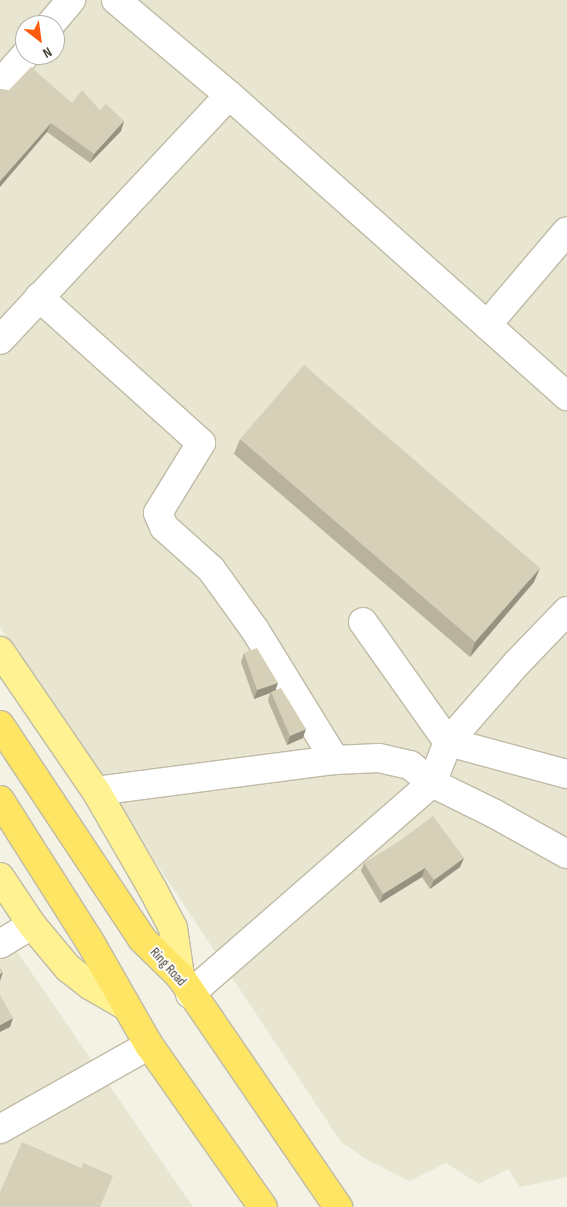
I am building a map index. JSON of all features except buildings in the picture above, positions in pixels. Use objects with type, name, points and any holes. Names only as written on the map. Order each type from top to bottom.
[{"type":"highway","name":"Ring Road","points":[[0,725],[142,939],[185,985],[338,1207]]},
{"type":"highway","points":[[0,800],[89,940],[124,1006],[149,1045],[263,1207]]},
{"type":"main road","points":[[0,651],[96,792],[173,928],[185,985]]},
{"type":"main road","points":[[0,877],[32,925],[68,968],[91,986],[124,1006]]},
{"type":"street","points":[[58,15],[71,0]]},
{"type":"street","points":[[116,0],[229,95],[567,396]]},
{"type":"street","points":[[0,84],[16,65]]},
{"type":"street","points":[[0,340],[229,95]]},
{"type":"street","points":[[487,325],[567,231]]},
{"type":"street","points":[[39,297],[201,443],[158,513],[164,527],[211,569],[255,630],[335,760]]},
{"type":"street","points":[[185,985],[432,783],[448,742],[516,663],[567,611]]},
{"type":"street","points":[[363,622],[448,742],[567,774]]},
{"type":"street","points":[[96,792],[335,760],[379,758],[410,765],[432,783],[495,814],[567,854]]},
{"type":"street","points":[[0,944],[32,925]]},
{"type":"street","points":[[0,1129],[149,1045]]},
{"type":"shaded area","points":[[0,0],[567,0],[567,1177],[520,1187],[508,1169],[479,1184],[446,1163],[409,1181],[366,1159],[341,1142],[0,627]]},
{"type":"shaded area","points":[[0,927],[193,1207],[0,1207]]}]
